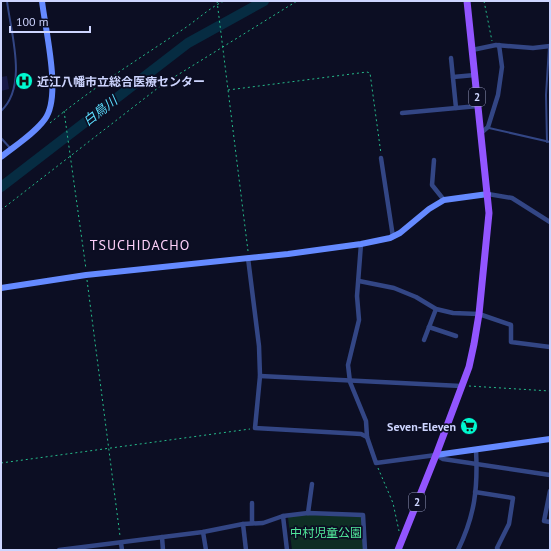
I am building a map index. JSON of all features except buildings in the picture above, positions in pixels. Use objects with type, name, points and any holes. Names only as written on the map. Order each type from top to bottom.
[{"type":"main road","name":"2","points":[[398,550],[436,455],[471,360],[479,314],[488,231],[488,194],[467,1]]},
{"type":"street","points":[[1,157],[46,118],[53,99],[53,86],[42,1]]},
{"type":"street","points":[[481,133],[488,127],[498,95],[502,67],[496,45]]},
{"type":"street","points":[[472,50],[496,45],[533,48],[549,46]]},
{"type":"street","points":[[451,58],[456,108]]},
{"type":"street","points":[[453,76],[475,75]]},
{"type":"street","points":[[402,113],[478,106]]},
{"type":"street","points":[[381,158],[393,237]]},
{"type":"street","points":[[434,160],[432,186],[444,200]]},
{"type":"street","points":[[1,288],[86,275],[248,258],[361,244],[393,237],[429,209],[444,200],[488,194],[512,198],[550,222]]},
{"type":"street","points":[[361,244],[357,296],[359,320],[348,365],[350,382],[366,422],[367,437],[376,463],[550,439]]},
{"type":"street","points":[[248,258],[259,346],[260,376],[255,428],[361,434],[367,437]]},
{"type":"street","points":[[359,281],[394,288],[416,297],[436,309],[453,313],[479,314],[511,325],[511,342],[550,347]]},
{"type":"street","points":[[424,340],[436,309]]},
{"type":"street","points":[[430,327],[456,336]]},
{"type":"street","points":[[260,376],[350,382],[461,386]]},
{"type":"street","points":[[458,550],[471,520],[474,508],[477,465],[476,450]]},
{"type":"street","points":[[436,455],[443,459],[477,465],[550,475]]},
{"type":"street","points":[[308,513],[312,484]]},
{"type":"street","points":[[550,491],[544,521],[550,522]]},
{"type":"street","points":[[475,492],[513,498],[509,524],[497,548],[498,550]]},
{"type":"street","points":[[252,503],[252,523]]},
{"type":"street","points":[[59,550],[78,549],[203,532],[243,524],[262,523],[282,516],[308,513],[363,515],[365,550]]},
{"type":"street","points":[[282,516],[287,550]]},
{"type":"street","points":[[243,524],[246,550]]},
{"type":"street","points":[[203,532],[206,550]]},
{"type":"street","points":[[162,537],[163,550]]},
{"type":"street","points":[[121,543],[122,550]]},
{"type":"lane","points":[[1,111],[12,97],[17,76],[7,1]]},
{"type":"lane","points":[[488,127],[549,142],[546,95],[549,46]]},
{"type":"lane","points":[[1,138],[11,149]]},
{"type":"path","points":[[217,1],[248,258]]},
{"type":"path","points":[[121,543],[64,111],[224,1]]},
{"type":"path","points":[[1,210],[163,84],[297,1]]},
{"type":"path","points":[[484,1],[496,45]]},
{"type":"path","points":[[227,90],[367,72],[370,73],[381,158]]},
{"type":"path","points":[[461,386],[550,391]]},
{"type":"path","points":[[1,463],[255,428]]},
{"type":"path","points":[[376,463],[393,503],[399,530],[403,537]]},
{"type":"green space","name":"中村児童公園","points":[[289,515],[362,517],[364,550],[292,550],[288,518]]},
{"type":"waterway","name":"白鳥川","points":[[1,187],[188,43],[264,1]]},
{"type":"place","name":"近江八幡市立総合医療センター","points":[[24,81]]},
{"type":"place","name":"Seven-Eleven","points":[[469,426]]},
{"type":"district","name":"TSUCHIDACHO","points":[[140,245]]}]
